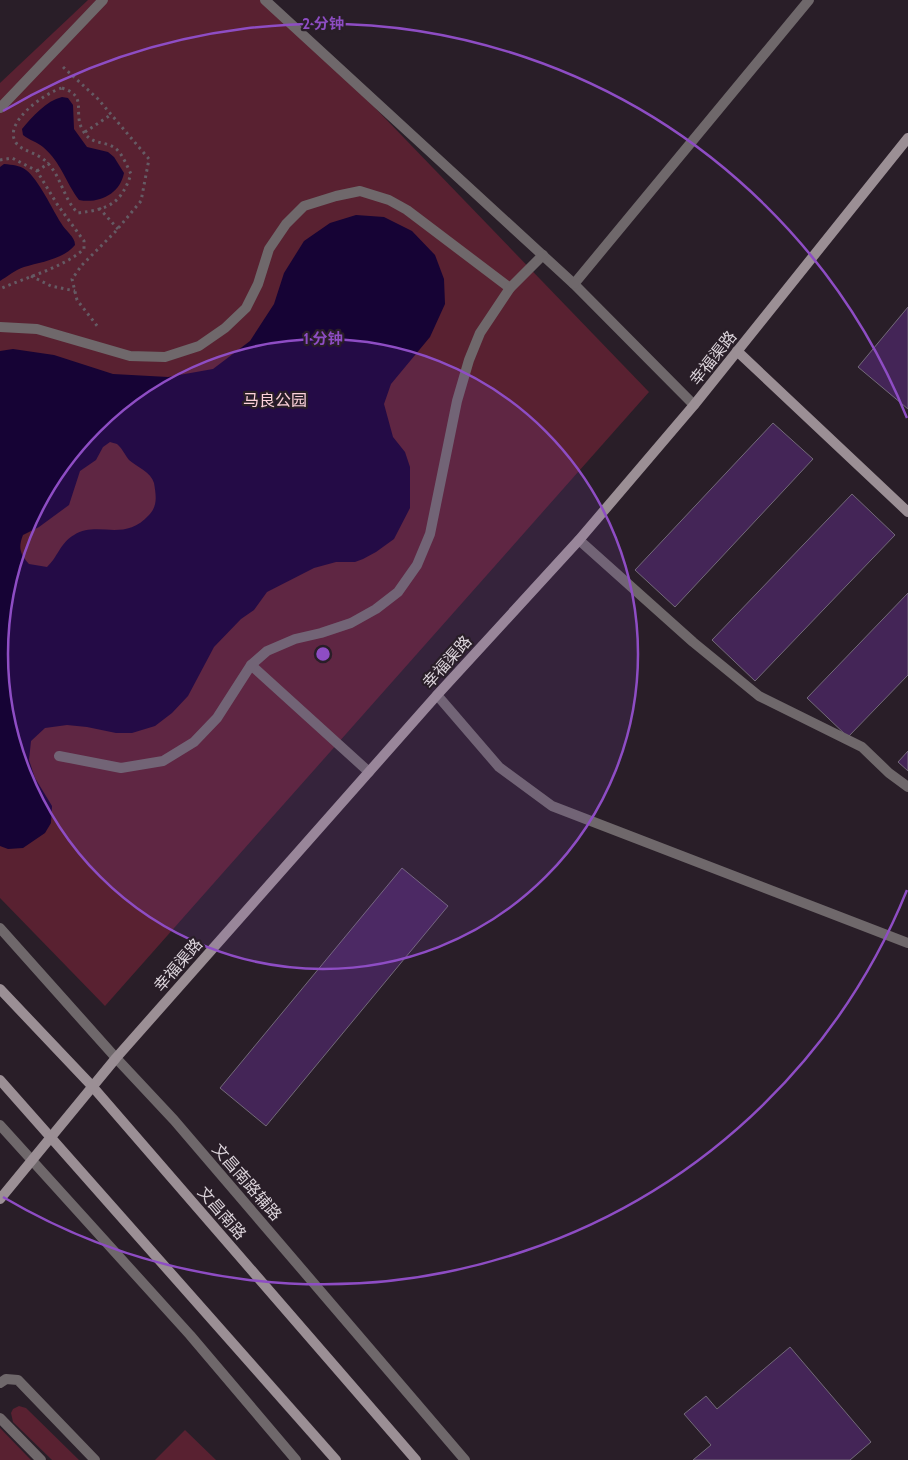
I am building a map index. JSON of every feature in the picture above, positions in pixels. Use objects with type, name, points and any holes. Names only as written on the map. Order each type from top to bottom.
[{"type":"street","points":[[0,108],[103,0]]},
{"type":"street","points":[[265,0],[574,284],[694,405]]},
{"type":"street","points":[[574,284],[809,0]]},
{"type":"street","name":"幸福渠路","points":[[0,1200],[116,1058],[437,695],[579,540],[694,405],[908,138]]},
{"type":"street","points":[[0,327],[36,329],[130,356],[165,357],[199,346],[224,328],[246,308],[258,284],[268,248],[286,224],[304,206],[360,191],[390,200],[407,210],[510,288]]},
{"type":"street","points":[[59,756],[121,768],[163,761],[194,742],[217,718],[251,665],[267,651],[294,639],[351,624],[376,609],[398,592],[417,565],[430,534],[457,401],[469,360],[480,332],[510,288],[543,255]]},
{"type":"street","points":[[737,351],[908,512]]},
{"type":"street","points":[[579,540],[693,642],[759,696],[862,747],[889,773],[908,787]]},
{"type":"street","points":[[251,665],[369,772]]},
{"type":"street","points":[[437,695],[499,767],[552,806],[908,943]]},
{"type":"street","name":"文昌南路辅路","points":[[0,928],[174,1120],[465,1460]]},
{"type":"street","name":"文昌南路","points":[[0,989],[92,1086],[416,1460]]},
{"type":"street","points":[[0,1080],[336,1460]]},
{"type":"street","points":[[0,1125],[190,1335],[296,1460]]},
{"type":"street","points":[[0,1383],[6,1379],[18,1380],[95,1460]]},
{"type":"street","points":[[0,1418],[41,1460]]},
{"type":"path","points":[[51,55],[69,74],[98,99],[149,159],[141,201],[118,229],[82,265],[72,279],[76,300],[118,352]]},
{"type":"path","points":[[62,88],[71,91],[77,99],[82,129],[85,132],[95,142],[107,144],[117,149],[131,174],[126,190],[117,201],[78,213],[72,208],[61,183],[49,163],[42,157],[17,144],[13,136],[14,127],[23,113],[53,90],[62,88]]},
{"type":"path","points":[[85,132],[112,114]]},
{"type":"path","points":[[0,160],[12,158],[37,171],[57,204],[84,241],[84,249],[75,257],[0,289]]},
{"type":"path","points":[[37,171],[49,163]]},
{"type":"path","points":[[99,208],[118,229]]},
{"type":"path","points":[[31,276],[51,286],[75,291]]},
{"type":"green space","name":"马良公园","points":[[88,0],[271,0],[649,392],[105,1006],[0,898],[0,83]]},
{"type":"green space","points":[[19,1406],[26,1408],[79,1460],[52,1460],[13,1422],[11,1413],[13,1409]]},
{"type":"green space","points":[[0,1428],[31,1460],[0,1460]]},
{"type":"green space","points":[[185,1430],[216,1460],[155,1460]]},
{"type":"shaded area","points":[[62,97],[68,98],[73,105],[74,129],[87,147],[108,152],[114,157],[124,173],[118,187],[108,196],[101,199],[79,200],[49,153],[41,145],[23,135],[22,129],[35,114],[45,105]]},
{"type":"shaded area","points":[[4,164],[21,167],[31,175],[75,242],[75,245],[59,257],[21,268],[0,281],[0,167]]},
{"type":"shaded area","points":[[356,215],[384,217],[412,231],[435,255],[444,279],[445,304],[430,337],[391,384],[384,404],[393,437],[405,452],[410,467],[410,508],[394,539],[363,559],[355,562],[336,562],[314,568],[267,592],[254,610],[241,619],[214,647],[188,696],[172,713],[155,726],[132,733],[116,733],[67,725],[45,728],[31,741],[29,760],[35,778],[52,806],[51,823],[45,833],[23,848],[8,849],[0,846],[0,351],[13,349],[54,355],[113,374],[168,377],[213,369],[250,341],[274,304],[284,273],[304,241],[330,223]],"holes":[[[110,442],[117,444],[129,460],[152,479],[156,500],[152,512],[140,523],[130,528],[121,530],[92,529],[74,535],[65,542],[47,567],[29,564],[21,551],[23,535],[39,527],[69,505],[80,471],[96,460],[103,447]]]},
{"type":"building","points":[[908,307],[908,409],[858,367]]},
{"type":"building","points":[[773,423],[813,459],[675,607],[635,570]]},
{"type":"building","points":[[852,494],[895,535],[755,681],[712,640]]},
{"type":"building","points":[[908,593],[908,675],[848,737],[807,698]]},
{"type":"building","points":[[908,751],[908,771],[898,762]]},
{"type":"building","points":[[402,868],[448,906],[266,1126],[220,1088]]},
{"type":"building","points":[[790,1347],[871,1442],[850,1460],[693,1460],[711,1445],[684,1414],[706,1396],[717,1409]]}]
